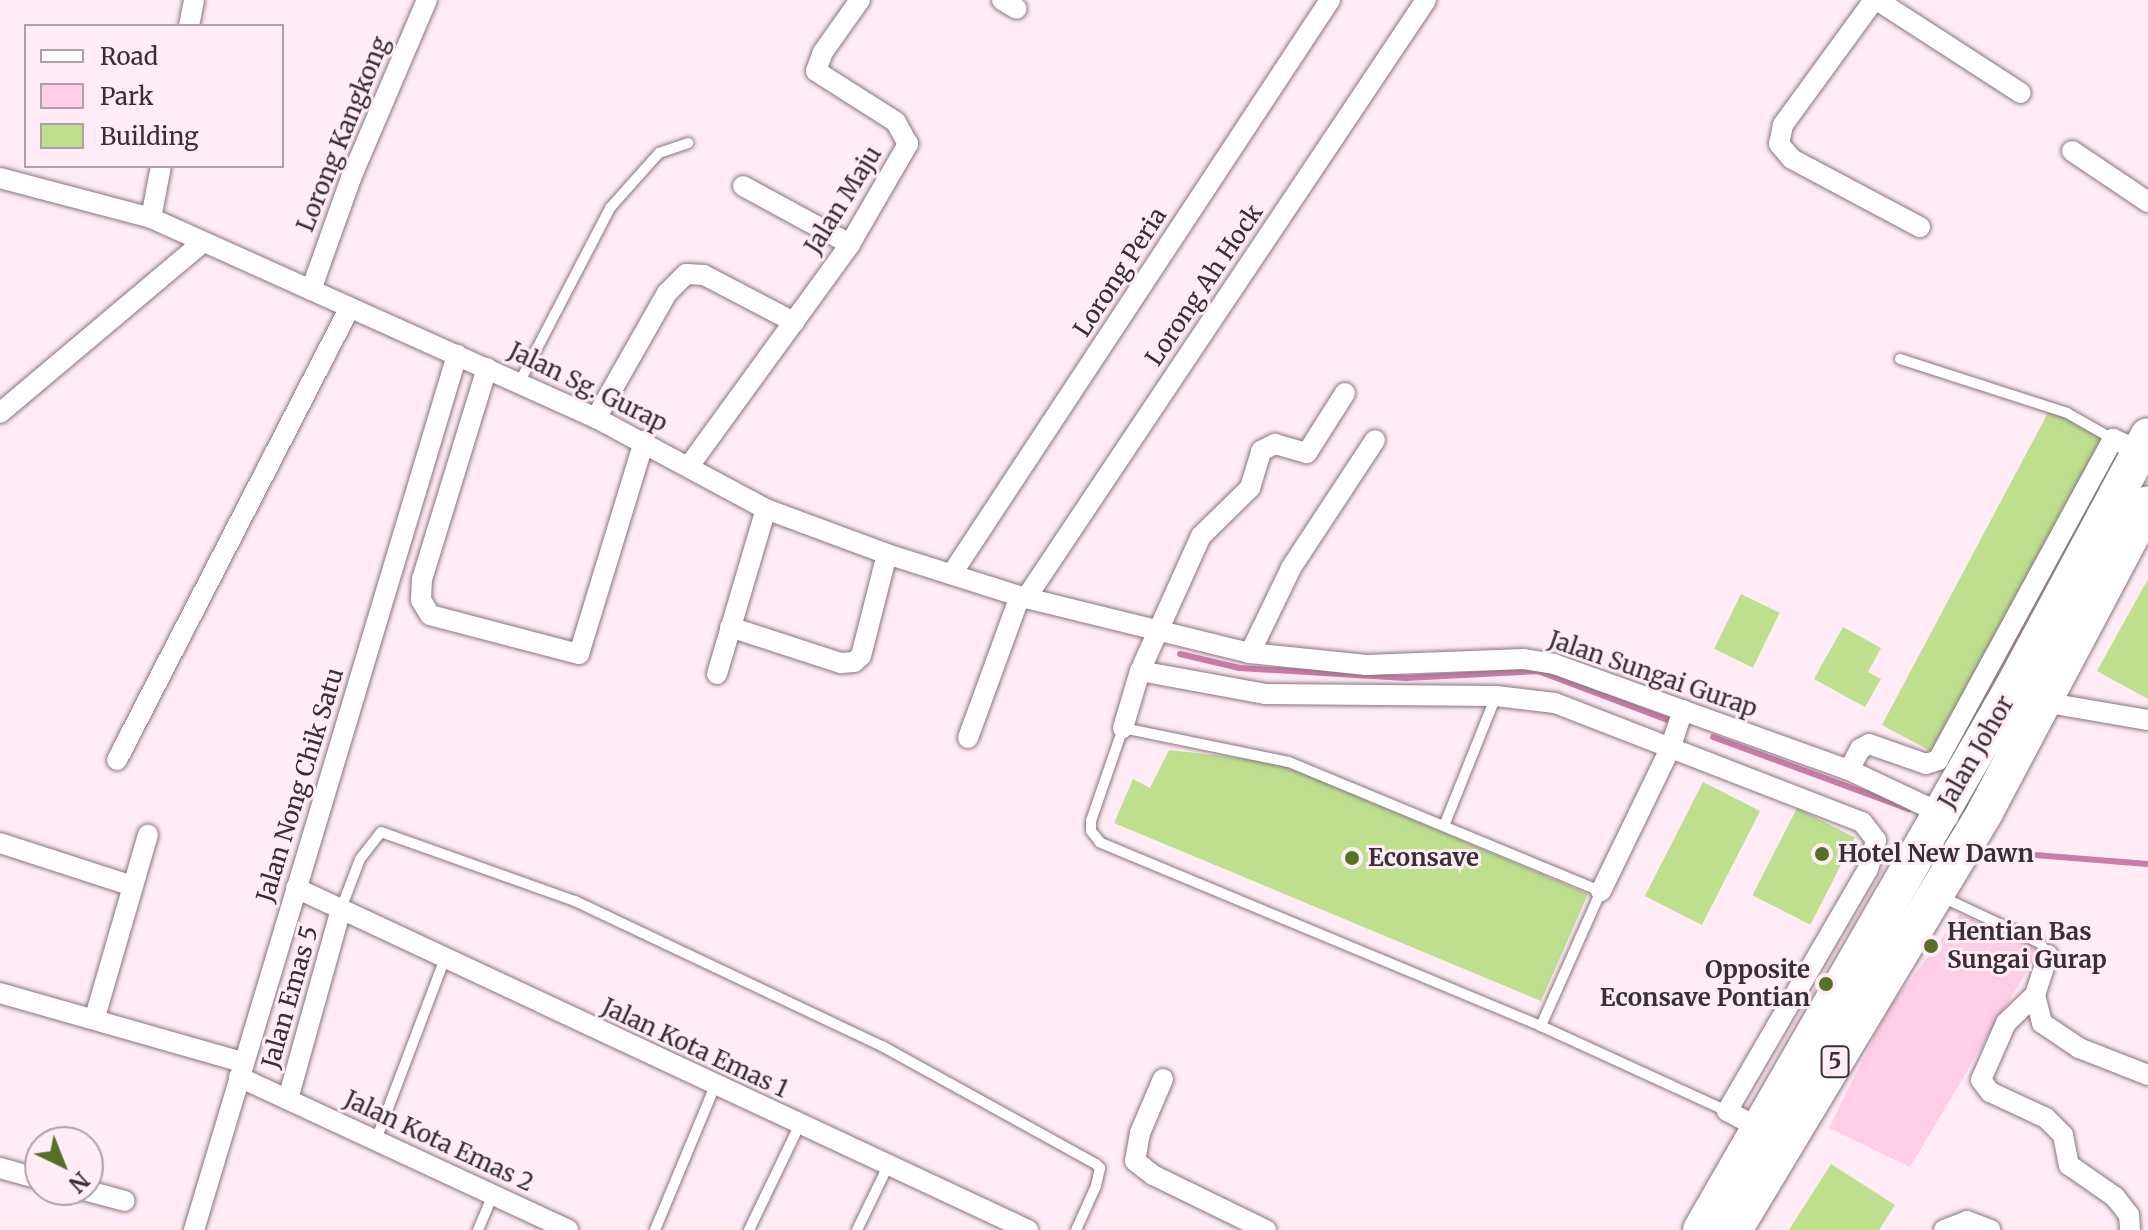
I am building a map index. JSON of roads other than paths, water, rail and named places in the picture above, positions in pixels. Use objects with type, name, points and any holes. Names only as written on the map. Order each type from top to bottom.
[{"type":"highway","name":"Jalan Johor","points":[[1734,1230],[1974,829],[2027,696],[2076,540],[2133,442]]},
{"type":"highway","name":"Jalan Johor","points":[[1701,1230],[1763,1130],[1941,813],[2027,696],[2148,504]]},
{"type":"street","points":[[189,24],[194,0]]},
{"type":"street","name":"Lorong Kangkong","points":[[311,290],[351,178],[427,0]]},
{"type":"street","name":"Jalan Maju","points":[[689,466],[850,244],[908,137],[896,122],[818,74],[815,67],[860,0]]},
{"type":"street","name":"Lorong Peria","points":[[953,572],[1330,0]]},
{"type":"street","name":"Lorong Ah Hock","points":[[968,738],[1023,597],[1426,0]]},
{"type":"street","points":[[1920,227],[1792,159],[1779,144],[1783,125],[1875,0],[2021,93]]},
{"type":"street","points":[[2072,151],[2148,202]]},
{"type":"street","points":[[151,218],[161,168]]},
{"type":"street","name":"Jalan Sg. Gurap","points":[[0,178],[151,218],[596,418],[766,509],[887,554],[953,572],[1023,597],[1156,632]]},
{"type":"street","points":[[743,186],[850,244]]},
{"type":"street","points":[[0,413],[202,243]]},
{"type":"street","points":[[596,418],[667,293],[686,274],[704,275],[794,322]]},
{"type":"street","points":[[117,760],[350,307]]},
{"type":"street","name":"Jalan Nong Chik Satu","points":[[194,1230],[457,355]]},
{"type":"street","points":[[487,368],[422,579],[421,600],[430,615],[575,656],[586,644],[644,441]]},
{"type":"street","points":[[1123,728],[1140,671],[1201,536],[1250,488],[1261,451],[1275,444],[1307,453],[1345,393]]},
{"type":"street","points":[[1250,653],[1291,568],[1375,440]]},
{"type":"street","points":[[717,674],[766,509]]},
{"type":"street","points":[[1849,770],[1860,749],[1869,744],[1926,764],[1938,760],[2076,540]]},
{"type":"street","points":[[730,627],[841,663],[854,662],[861,656],[887,554]]},
{"type":"street","name":"Jalan Sungai Gurap","points":[[1156,632],[1250,653],[1366,665],[1523,659],[1554,664],[1849,770],[1974,829]]},
{"type":"street","points":[[1140,671],[1265,694],[1496,696],[1555,703],[1862,822],[1876,840],[1868,869],[1727,1111],[1763,1130]]},
{"type":"street","points":[[2027,696],[2148,720]]},
{"type":"street","points":[[1601,891],[1670,749],[1683,710]]},
{"type":"street","points":[[95,1017],[148,835]]},
{"type":"street","points":[[0,843],[132,886]]},
{"type":"street","name":"Jalan Kota Emas 1","points":[[296,888],[799,1126],[1028,1230]]},
{"type":"street","name":"Jalan Emas 5","points":[[288,1099],[341,909]]},
{"type":"street","points":[[2048,955],[2035,995],[2036,1013],[2050,1032],[2148,1075]]},
{"type":"street","name":"Jalan Kota Emas 2","points":[[0,993],[95,1017],[241,1070],[288,1099],[568,1230]]},
{"type":"street","points":[[2035,995],[2006,1023],[1981,1080],[1990,1092],[2046,1118],[2063,1135],[2069,1165],[2115,1197],[2129,1215],[2130,1230]]},
{"type":"street","points":[[1163,1079],[1140,1133],[1135,1161],[1153,1175],[1266,1230]]},
{"type":"street","points":[[0,1168],[24,1175]]},
{"type":"street","points":[[104,1195],[125,1201]]},
{"type":"street","points":[[1944,1230],[1967,1221],[1990,1230]]},
{"type":"lane","points":[[519,383],[610,208],[659,153],[688,143]]},
{"type":"lane","points":[[1900,359],[1946,378],[2054,408],[2133,442]]},
{"type":"lane","points":[[1444,826],[1496,696]]},
{"type":"lane","points":[[1541,1026],[1601,891],[1289,762],[1123,728],[1091,821],[1091,831],[1100,842],[1541,1026],[1727,1111]]},
{"type":"lane","points":[[341,909],[360,859],[381,832],[575,901],[882,1046],[1096,1164],[1100,1168],[1096,1186],[1076,1230]]},
{"type":"lane","points":[[1937,894],[2040,943],[2048,955]]},
{"type":"lane","points":[[376,1140],[445,958]]},
{"type":"lane","points":[[655,1230],[715,1086]]},
{"type":"lane","points":[[749,1230],[799,1126]]},
{"type":"lane","points":[[857,1230],[888,1166]]},
{"type":"lane","points":[[478,1230],[493,1195]]},
{"type":"waterway","points":[[1180,654],[1239,668],[1406,678],[1538,671],[1673,722]]},
{"type":"waterway","points":[[1713,737],[1909,809]]},
{"type":"waterway","points":[[1998,852],[2148,864]]},
{"type":"place","name":"Hotel New Dawn","points":[[1822,854]]},
{"type":"place","name":"Econsave","points":[[1352,858]]},
{"type":"place","name":"Hentian Bas Sungai Gurap","points":[[1931,946]]},
{"type":"place","name":"Opposite Econsave Pontian","points":[[1826,984]]}]
